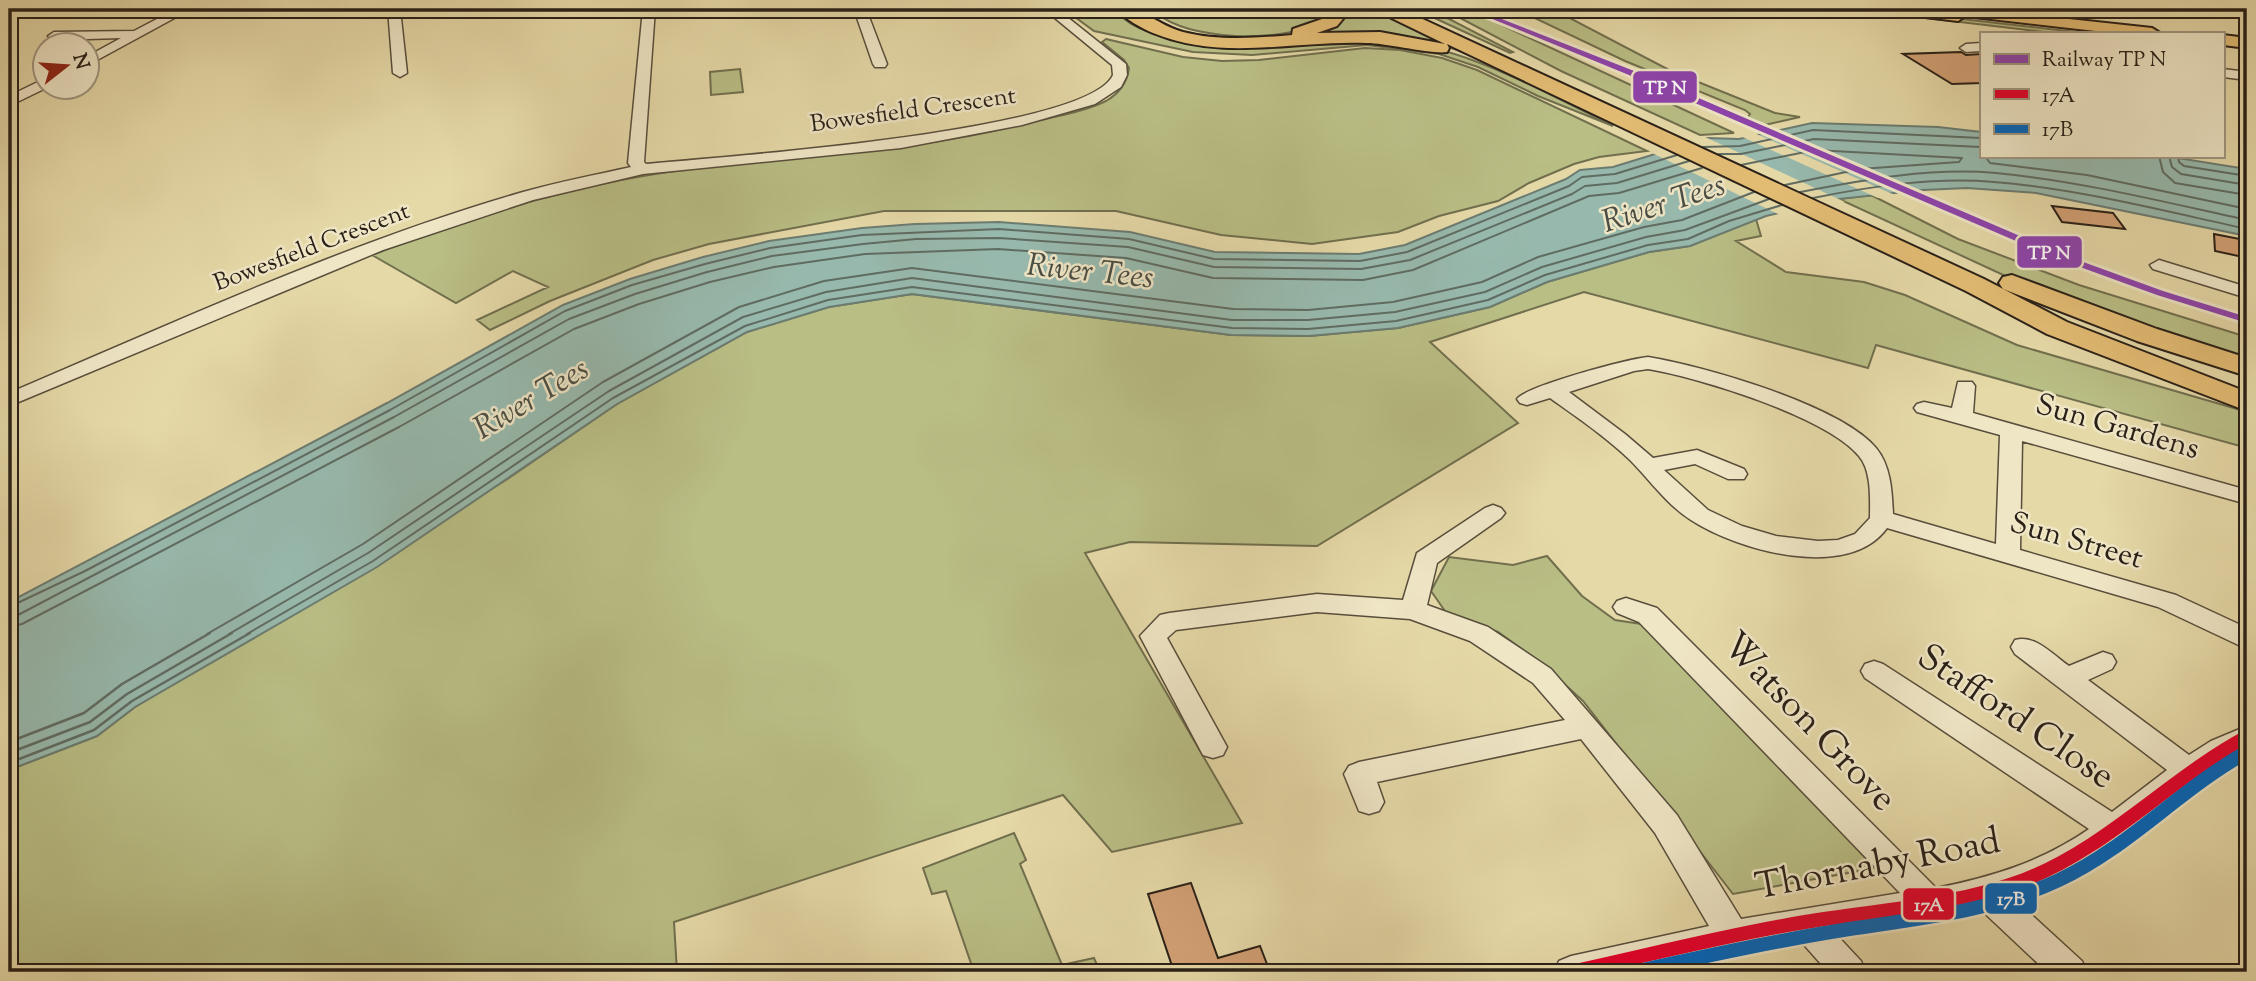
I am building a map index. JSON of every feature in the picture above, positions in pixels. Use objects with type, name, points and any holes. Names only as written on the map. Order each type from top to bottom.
[{"type":"highway","points":[[1132,9],[1182,30],[1214,36],[1251,38],[1292,35],[1315,29],[1331,22],[1342,9]]},
{"type":"highway","points":[[1132,9],[1155,29],[1207,42],[1272,44],[1356,37],[1418,43],[1464,56],[1588,110],[1629,117]]},
{"type":"highway","points":[[1387,9],[1629,117],[1902,244],[2105,328],[2247,379]]},
{"type":"highway","points":[[1405,9],[1603,101]]},
{"type":"highway","points":[[1457,21],[1579,84],[1629,117]]},
{"type":"highway","points":[[1902,244],[2057,328],[2247,402]]},
{"type":"highway","points":[[1902,244],[1940,251],[2135,331],[2247,367]]},
{"type":"highway","points":[[1975,285],[2134,351],[2247,392]]},
{"type":"main road","points":[[1892,9],[2094,32]]},
{"type":"main road","points":[[1939,9],[2143,32]]},
{"type":"main road","points":[[2224,40],[2247,43]]},
{"type":"main road","points":[[2224,47],[2247,49]]},
{"type":"street","points":[[102,53],[184,9]]},
{"type":"street","points":[[394,9],[400,73]]},
{"type":"street","points":[[643,169],[636,163],[649,9]]},
{"type":"street","points":[[860,9],[880,64]]},
{"type":"street","name":"Bowesfield Crescent","points":[[9,400],[273,287],[377,246],[528,197],[643,169],[924,140],[1023,121],[1090,101],[1107,92],[1116,84],[1120,75],[1119,64],[1051,9]]},
{"type":"street","points":[[102,35],[138,34]]},
{"type":"street","points":[[1966,48],[1980,47]]},
{"type":"street","points":[[2224,73],[2247,76]]},
{"type":"street","points":[[9,102],[32,90]]},
{"type":"street","points":[[2159,265],[2247,293]]},
{"type":"street","points":[[1527,399],[1553,390],[1630,365],[1659,363],[1679,368],[1815,415],[1841,428],[1868,451],[1876,467],[1882,519],[1866,537],[1846,546],[1823,549],[1782,544],[1728,529],[1698,514],[1614,436],[1553,390]]},
{"type":"street","points":[[1962,417],[1965,386]]},
{"type":"street","name":"Sun Gardens","points":[[1924,408],[2247,497]]},
{"type":"street","name":"Sun Gardens","points":[[2008,556],[2011,431]]},
{"type":"street","points":[[1648,466],[1702,450],[1737,474]]},
{"type":"street","points":[[1413,610],[1426,559],[1493,513]]},
{"type":"street","name":"Sun Street","points":[[1882,519],[2167,601],[2247,639]]},
{"type":"street","points":[[1213,747],[1153,636],[1169,622],[1317,603],[1413,610],[1479,634],[1542,676],[1666,824],[1733,936]]},
{"type":"street","name":"Watson Grove","points":[[1626,607],[1647,615],[1930,902]]},
{"type":"street","points":[[2024,648],[2189,771]]},
{"type":"street","points":[[2066,679],[2103,662]]},
{"type":"street","name":"Stafford Close","points":[[1874,670],[2113,830]]},
{"type":"street","points":[[1369,802],[1359,774],[1587,727]]},
{"type":"street","name":"Thornaby Road","points":[[1571,972],[1804,922],[1984,892],[2053,867],[2113,830],[2189,771],[2242,745]]},
{"type":"street","points":[[1984,892],[2070,972]]},
{"type":"street","points":[[1804,922],[1849,972]]},
{"type":"green space","points":[[1064,9],[1115,9],[1129,23],[1149,32],[1200,40],[1366,40],[1432,48],[1500,71],[1613,126],[1538,96],[1478,67],[1439,54],[1367,45],[1252,55],[1193,52],[1094,31]]},
{"type":"green space","points":[[1137,9],[1141,9],[1156,22],[1181,32],[1212,38],[1247,40],[1214,40],[1182,35],[1156,25]]},
{"type":"green space","points":[[1152,9],[1335,9],[1334,13],[1299,30],[1264,36],[1244,36],[1202,32],[1165,19]]},
{"type":"green space","points":[[1349,9],[1381,9],[1482,57],[1414,40],[1351,36],[1284,39],[1313,33],[1336,23]]},
{"type":"green space","points":[[1415,9],[1430,9],[1513,52],[1510,53]]},
{"type":"green space","points":[[1443,9],[1467,9],[1734,133],[1700,135],[1561,71]]},
{"type":"green space","points":[[1540,9],[1586,9],[1558,12],[1671,71],[1775,113],[1800,117],[1765,125],[1748,117],[1750,114],[1745,110],[1625,61],[1522,12]]},
{"type":"green space","points":[[1850,9],[1874,9],[2076,32],[2044,32]]},
{"type":"green space","points":[[1106,39],[1183,57],[1222,61],[1259,60],[1365,48],[1400,50],[1442,58],[1477,70],[1647,151],[1599,157],[1574,164],[1529,183],[1498,201],[1439,216],[1398,232],[1312,244],[1221,235],[1116,211],[884,211],[709,244],[653,260],[550,301],[490,330],[477,320],[548,287],[513,271],[456,303],[372,255],[495,212],[621,180],[722,165],[924,143],[974,135],[1076,112],[1111,98],[1127,78],[1129,68],[1124,60],[1102,42]]},
{"type":"green space","points":[[740,69],[743,92],[711,95],[710,72]]},
{"type":"green space","points":[[1871,195],[1958,239],[2079,285],[2247,337],[2247,361],[2179,340],[2012,279],[1839,199]]},
{"type":"green space","points":[[1756,219],[1761,236],[1736,241],[1786,272],[1864,282],[1905,295],[2017,345],[2237,409],[2247,413],[2247,448],[1876,345],[1868,368],[1584,292],[1430,342],[1518,423],[1317,546],[1130,542],[1085,553],[1242,823],[1112,852],[1063,795],[674,922],[677,972],[9,972],[9,770],[97,736],[135,707],[506,480],[617,404],[747,332],[829,307],[912,294],[1231,335],[1309,336],[1398,328],[1490,307],[1547,282],[1649,252],[1690,246]]},
{"type":"green space","points":[[1547,556],[1582,596],[1615,620],[1648,625],[1875,868],[1733,894],[1583,701],[1540,662],[1498,632],[1447,614],[1431,591],[1449,557],[1513,565]]},
{"type":"green space","points":[[1014,833],[1026,860],[1020,864],[1062,965],[1094,958],[1100,972],[974,972],[946,891],[932,894],[923,868]]},
{"type":"water","name":"River Tees","points":[[1812,123],[1938,127],[1980,132],[1980,158],[2178,158],[2247,169],[2247,236],[2036,193],[1967,188],[1923,190],[1839,199],[1766,216],[1690,246],[1649,252],[1547,282],[1490,307],[1398,328],[1309,336],[1231,335],[912,294],[829,307],[747,332],[617,404],[377,567],[135,707],[97,736],[9,770],[9,602],[387,403],[563,305],[630,279],[769,241],[862,228],[915,224],[999,222],[1130,232],[1215,252],[1359,254],[1405,245],[1566,179],[1580,170],[1613,167],[1707,138],[1739,139]]},
{"type":"pier","points":[[1774,128],[1924,194],[1904,196],[1758,131]]},
{"type":"pier","points":[[1752,132],[1897,196],[1878,198],[1738,135]]},
{"type":"pier","points":[[1703,136],[1845,202],[1782,216],[1652,153]]},
{"type":"building","points":[[1903,54],[1980,54],[1980,83],[1952,84]]},
{"type":"building","points":[[2052,206],[2113,213],[2125,229],[2062,222]]},
{"type":"building","points":[[2214,234],[2240,239],[2243,257],[2215,251]]},
{"type":"building","points":[[1191,883],[1218,958],[1260,946],[1270,972],[1174,972],[1148,894]]},
{"type":"transit line","points":[[1471,9],[1649,80],[2061,257],[2160,293],[2247,320]]},
{"type":"transit line","name":"17A","points":[[1571,972],[1775,927],[1932,904],[1994,890],[2024,880],[2053,867],[2103,837],[2196,767],[2247,737]]},
{"type":"transit line","name":"17B","points":[[1634,972],[1786,940],[1950,914],[2032,891],[2084,867],[2198,781],[2247,752]]}]
